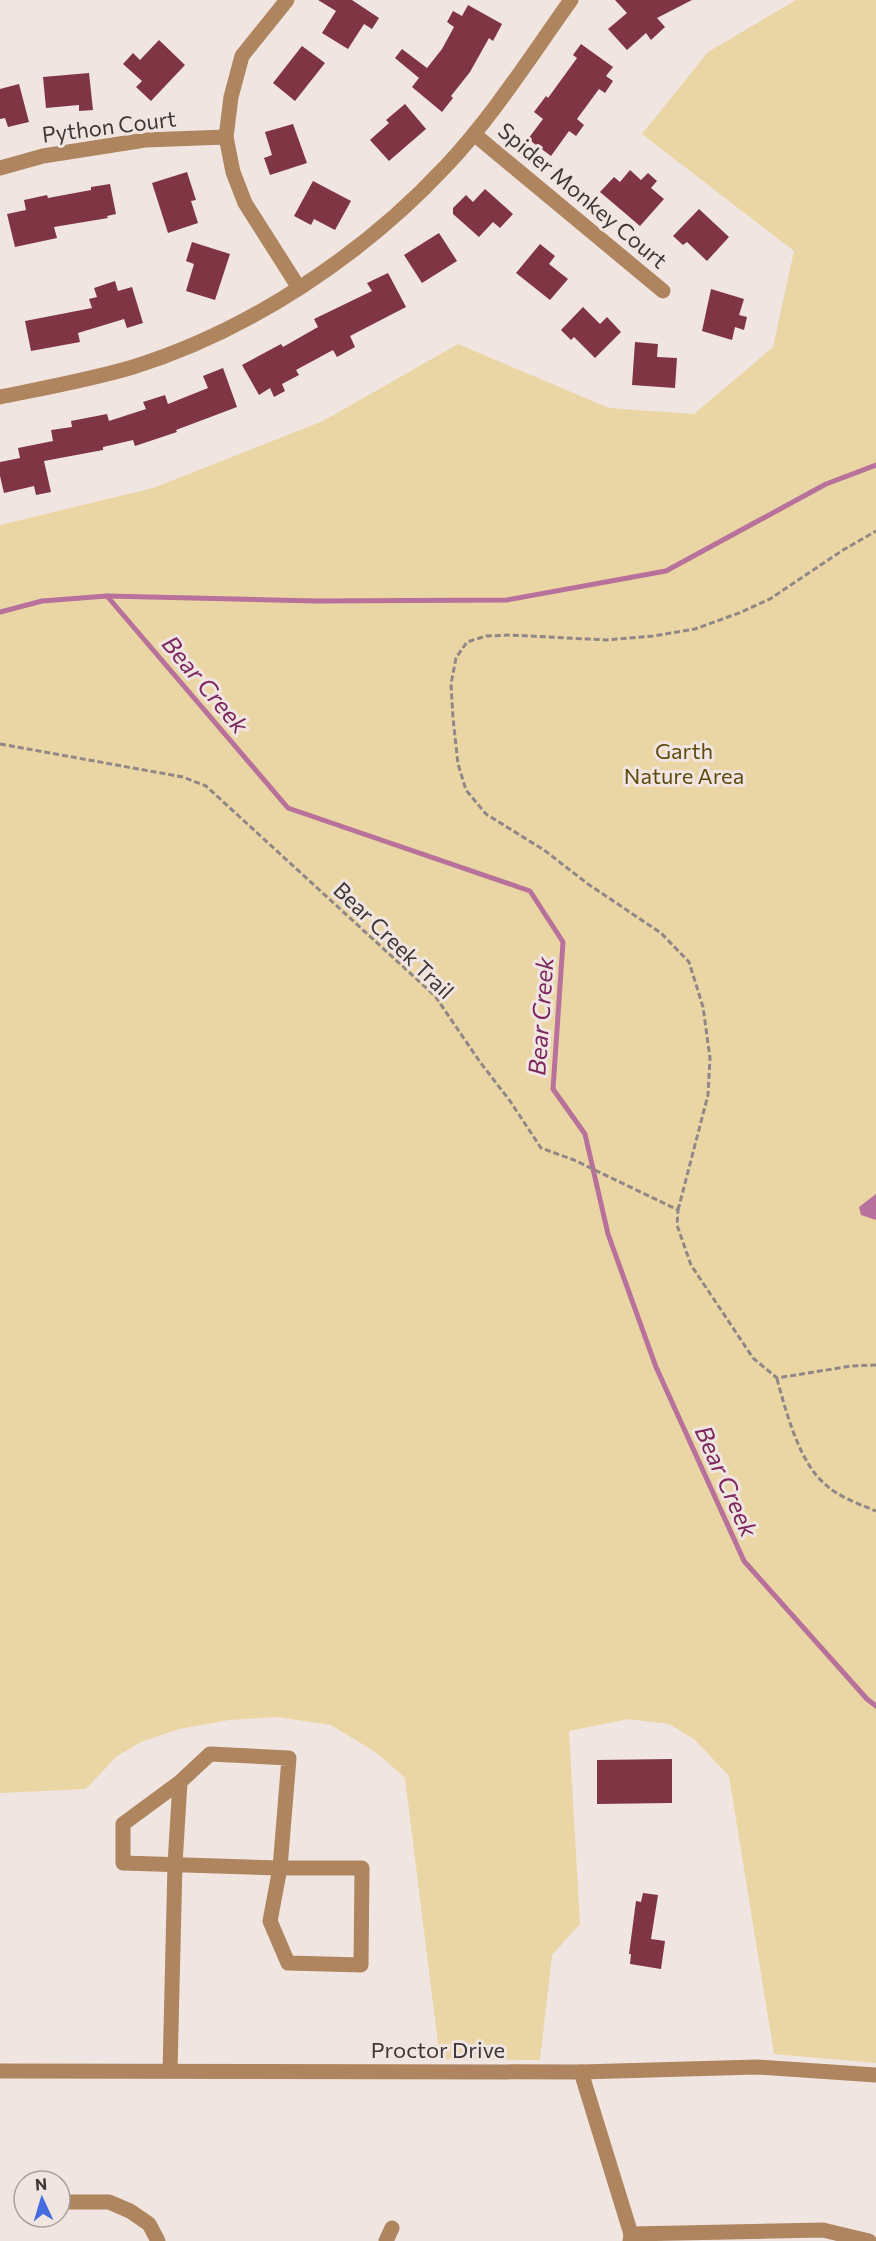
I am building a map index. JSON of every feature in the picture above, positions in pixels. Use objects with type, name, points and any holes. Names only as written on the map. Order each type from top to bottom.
[{"type":"street","points":[[287,0],[242,56],[231,97],[226,137],[233,172],[245,203],[299,288]]},
{"type":"street","points":[[0,397],[63,385],[133,367],[192,344],[252,318],[351,252],[402,210],[446,167],[474,134],[571,0]]},
{"type":"street","name":"Spider Monkey Court","points":[[474,134],[663,291]]},
{"type":"street","name":"Python Court","points":[[0,168],[43,156],[145,140],[226,137]]},
{"type":"street","points":[[175,1864],[123,1863],[123,1824],[180,1782],[210,1754],[289,1758],[280,1868],[270,1921],[288,1963],[361,1965],[362,1868],[280,1868],[175,1864]]},
{"type":"street","points":[[170,2071],[175,1864],[180,1782]]},
{"type":"street","name":"Proctor Drive","points":[[0,2071],[581,2072],[757,2067],[876,2075]]},
{"type":"street","points":[[581,2072],[631,2238],[823,2230],[869,2241]]},
{"type":"street","points":[[72,2202],[109,2202],[130,2211],[149,2224],[158,2241]]},
{"type":"path","points":[[876,531],[843,550],[770,599],[695,629],[607,640],[510,635],[486,636],[467,642],[456,658],[451,684],[458,764],[466,790],[486,814],[544,850],[588,884],[661,933],[689,962],[703,1007],[710,1058],[708,1095],[678,1210],[677,1225],[691,1265],[753,1358],[777,1378],[791,1428],[800,1447],[824,1484],[838,1494],[876,1511]]},
{"type":"path","name":"Bear Creek Trail","points":[[0,744],[172,775],[206,786],[435,996],[541,1148],[574,1160],[678,1210]]},
{"type":"path","points":[[777,1378],[851,1366],[876,1365]]},
{"type":"green space","name":"Garth Nature Area","points":[[796,0],[876,0],[876,2063],[774,2054],[729,1776],[695,1740],[669,1724],[629,1719],[569,1731],[580,1924],[552,1955],[540,2060],[440,2059],[405,1778],[377,1753],[331,1725],[277,1717],[229,1720],[179,1729],[141,1742],[116,1757],[86,1789],[0,1793],[0,525],[153,488],[323,421],[458,344],[609,408],[694,414],[773,347],[794,251],[642,134],[708,52]]},
{"type":"shaded area","points":[[876,1194],[876,1220],[861,1215],[859,1207]]},
{"type":"building","points":[[318,0],[352,0],[379,18],[372,29],[364,24],[348,49],[322,33],[336,11]]},
{"type":"building","points":[[615,0],[692,0],[657,18],[665,27],[651,40],[646,33],[627,50],[608,29],[627,13]]},
{"type":"building","points":[[468,5],[502,24],[493,41],[489,38],[470,72],[451,96],[453,98],[442,112],[412,87],[419,78],[395,58],[402,49],[427,68],[442,49],[454,27],[447,22],[453,11],[462,16]]},
{"type":"building","points":[[159,40],[185,65],[151,101],[136,87],[142,81],[123,64],[133,53],[140,60]]},
{"type":"building","points":[[581,44],[613,67],[606,76],[613,81],[605,93],[599,89],[577,119],[584,125],[576,136],[569,131],[551,156],[528,139],[543,119],[534,112],[546,96],[548,98],[577,58],[573,55]]},
{"type":"building","points":[[302,46],[325,63],[295,101],[273,83]]},
{"type":"building","points":[[89,73],[93,110],[79,111],[79,105],[46,108],[43,77]]},
{"type":"building","points":[[19,84],[29,122],[8,127],[5,118],[0,119],[0,89]]},
{"type":"building","points":[[405,104],[426,129],[389,161],[370,140],[389,123],[386,120]]},
{"type":"building","points":[[293,124],[307,163],[270,175],[264,158],[272,155],[265,132]]},
{"type":"building","points":[[630,170],[641,180],[648,173],[657,181],[651,188],[664,199],[640,226],[600,192],[614,177],[620,182]]},
{"type":"building","points":[[187,172],[196,200],[191,201],[198,223],[168,233],[152,183]]},
{"type":"building","points":[[313,181],[351,201],[335,230],[314,219],[311,225],[294,216]]},
{"type":"building","points":[[110,184],[116,214],[107,216],[108,218],[54,227],[57,238],[15,247],[7,214],[26,210],[24,200],[91,190],[91,187]]},
{"type":"building","points":[[485,189],[513,214],[500,228],[493,222],[479,237],[453,214],[453,208],[466,195],[473,202]]},
{"type":"building","points":[[699,209],[729,237],[707,261],[687,242],[683,245],[673,236]]},
{"type":"building","points":[[439,233],[457,261],[422,283],[404,255]]},
{"type":"building","points":[[192,242],[230,254],[215,300],[186,291],[194,264],[186,261]]},
{"type":"building","points":[[540,244],[555,256],[549,264],[568,279],[550,300],[516,273]]},
{"type":"building","points":[[388,273],[406,307],[350,336],[355,347],[337,357],[333,350],[296,370],[299,375],[282,384],[285,391],[274,397],[270,388],[259,395],[242,365],[281,344],[283,347],[318,327],[314,319],[372,291],[367,283]]},
{"type":"building","points":[[115,281],[118,291],[132,287],[143,323],[127,328],[124,319],[78,333],[80,342],[31,351],[25,321],[92,308],[89,299],[97,297],[94,288]]},
{"type":"building","points":[[711,289],[744,299],[739,315],[747,317],[744,330],[735,327],[732,340],[702,331]]},
{"type":"building","points":[[583,307],[600,324],[607,317],[621,332],[595,358],[574,337],[571,340],[561,330]]},
{"type":"building","points":[[635,342],[658,344],[657,357],[677,358],[675,388],[632,385]]},
{"type":"building","points":[[223,368],[237,407],[176,430],[177,432],[135,446],[133,440],[103,447],[103,450],[44,461],[51,492],[36,495],[34,486],[4,493],[0,462],[20,458],[18,448],[53,441],[51,430],[72,427],[71,421],[107,414],[109,421],[146,409],[143,402],[165,395],[168,404],[208,388],[203,376]]},
{"type":"building","points":[[672,1759],[672,1803],[597,1804],[597,1760]]},
{"type":"building","points":[[643,1893],[658,1895],[651,1939],[665,1941],[661,1969],[630,1964],[631,1954],[629,1954],[636,1901],[641,1902]]},
{"type":"waterway","points":[[107,596],[315,601],[507,600],[666,571],[826,484],[876,465]]},
{"type":"waterway","name":"Bear Creek","points":[[0,612],[42,601],[107,596],[288,808],[530,891],[563,942],[553,1089],[585,1134],[608,1234],[656,1367],[744,1561],[867,1699],[876,1706]]}]
